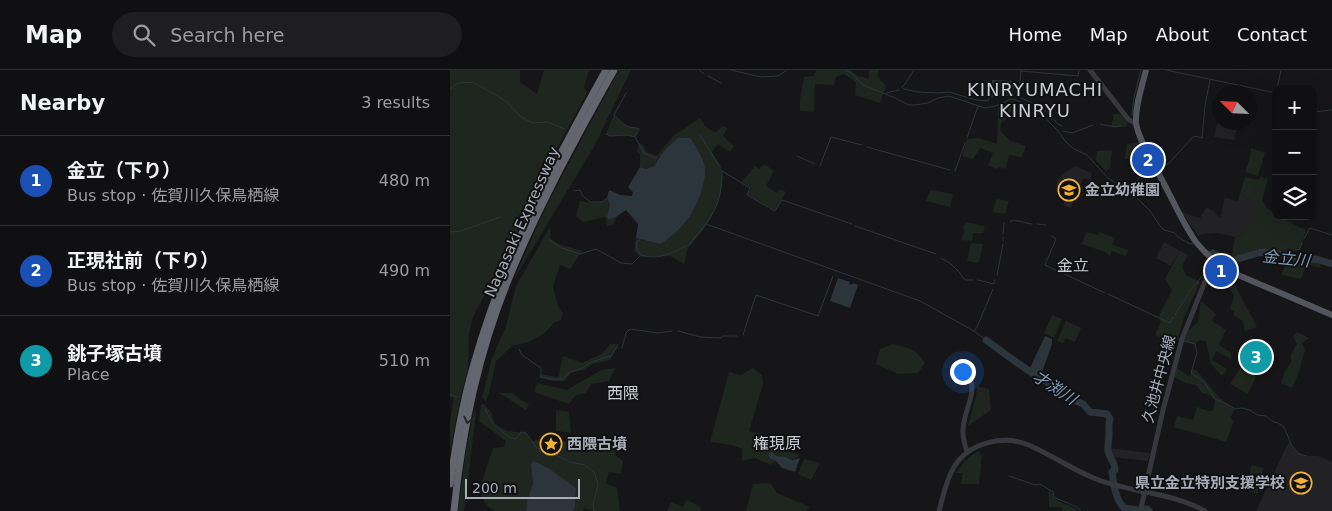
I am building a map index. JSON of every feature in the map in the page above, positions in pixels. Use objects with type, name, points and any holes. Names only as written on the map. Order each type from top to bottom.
[{"type":"highway","name":"Nagasaki Expressway","points":[[450,484],[459,425],[473,366],[506,268],[550,174],[606,70]]},
{"type":"highway","name":"Nagasaki Expressway","points":[[454,511],[466,428],[479,370],[497,312],[514,267],[546,196],[614,70]]},
{"type":"main road","points":[[1146,70],[1137,106],[1136,124],[1149,155],[1196,243],[1215,262],[1233,273],[1332,315]]},
{"type":"street","points":[[1090,70],[1128,119],[1136,124]]},
{"type":"street","name":"久池井中央線","points":[[1141,508],[1163,410],[1182,339],[1210,269],[1215,262]]},
{"type":"street","points":[[961,362],[970,376],[973,386],[963,428],[968,452]]},
{"type":"street","points":[[939,511],[947,483],[959,459],[968,452],[991,441],[1012,440],[1031,446],[1097,480],[1191,504],[1205,511]]},
{"type":"shaded area","points":[[450,70],[520,70],[520,82],[537,94],[544,70],[589,71],[584,87],[587,93],[544,172],[514,239],[473,317],[469,333],[468,369],[450,452],[450,421],[454,398],[450,397]]},
{"type":"shaded area","points":[[619,70],[631,70],[595,145],[513,281],[548,202]]},
{"type":"shaded area","points":[[816,70],[850,70],[858,76],[869,79],[869,70],[879,70],[877,76],[886,86],[880,103],[855,95],[856,82],[844,74],[836,77],[834,85],[815,84],[814,112],[800,111],[804,77],[814,76]]},
{"type":"shaded area","points":[[992,80],[1014,81],[1013,93],[991,96]]},
{"type":"shaded area","points":[[1014,101],[1009,117],[1001,123],[1000,130],[1010,141],[1026,146],[1022,157],[1009,155],[1006,169],[999,167],[997,169],[988,165],[993,153],[980,148],[973,159],[962,156],[967,139],[979,138],[997,144],[998,107]]},
{"type":"shaded area","points":[[1114,114],[1120,114],[1128,123],[1126,127],[1111,127]]},
{"type":"shaded area","points":[[614,115],[625,125],[639,129],[635,137],[627,135],[610,136],[606,134]]},
{"type":"shaded area","points":[[700,118],[705,126],[715,133],[723,126],[727,128],[723,136],[734,146],[730,152],[718,144],[712,152],[720,164],[723,173],[721,194],[714,212],[704,229],[688,248],[684,264],[670,256],[641,257],[634,251],[636,238],[644,241],[670,145],[657,159],[656,166],[646,169],[640,167],[640,154],[637,151],[639,143],[643,145],[647,152],[657,156],[673,136]]},
{"type":"shaded area","points":[[1216,130],[1236,130],[1234,140],[1214,137]]},
{"type":"shaded area","points":[[678,138],[690,138],[703,161],[705,174],[696,206],[681,227],[661,244],[636,238],[638,224],[626,210],[609,220],[607,217],[610,204],[607,198],[609,190],[620,195],[632,196],[633,192],[628,187],[640,167],[646,169],[655,166],[662,154]]},
{"type":"shaded area","points":[[1139,142],[1141,147],[1129,159],[1125,159],[1127,144]]},
{"type":"shaded area","points":[[1251,148],[1265,153],[1258,176],[1245,172]]},
{"type":"shaded area","points":[[1112,150],[1110,168],[1106,171],[1096,161],[1097,151]]},
{"type":"shaded area","points":[[764,164],[774,171],[766,186],[777,193],[780,189],[786,192],[775,210],[748,195],[751,188],[742,182],[755,166],[759,169]]},
{"type":"shaded area","name":"金立幼稚園","points":[[1076,166],[1092,173],[1090,180],[1084,178],[1075,194],[1071,208],[1064,206],[1065,194],[1056,186],[1058,179],[1064,173]]},
{"type":"shaded area","points":[[1245,177],[1258,180],[1261,177],[1268,179],[1262,200],[1267,208],[1272,211],[1272,220],[1286,220],[1304,228],[1306,232],[1300,248],[1272,252],[1258,251],[1231,259],[1235,237],[1243,236],[1248,226],[1253,225],[1257,218],[1252,214],[1255,203],[1240,193]]},
{"type":"shaded area","points":[[930,190],[953,194],[950,207],[926,201]]},
{"type":"shaded area","points":[[1240,193],[1255,203],[1257,218],[1253,226],[1248,226],[1243,236],[1235,237],[1218,233],[1198,236],[1182,212],[1200,218],[1207,208],[1220,218],[1225,198],[1238,201]]},
{"type":"shaded area","points":[[607,198],[610,204],[609,220],[616,217],[613,225],[607,226],[605,217],[583,222],[576,216],[580,200],[594,203]]},
{"type":"shaded area","points":[[996,199],[1009,201],[1005,214],[993,212]]},
{"type":"shaded area","points":[[966,222],[985,226],[983,233],[973,233],[972,241],[961,240]]},
{"type":"shaded area","points":[[550,227],[551,239],[559,244],[582,251],[570,269],[560,265],[553,286],[558,306],[563,313],[561,320],[554,323],[545,333],[529,342],[512,346],[496,361],[486,401],[482,398],[492,358],[506,326],[516,286]]},
{"type":"shaded area","points":[[1086,232],[1098,235],[1099,232],[1115,238],[1112,245],[1129,250],[1125,256],[1112,251],[1110,256],[1105,252],[1082,244]]},
{"type":"shaded area","points":[[1164,242],[1180,251],[1171,266],[1156,258]]},
{"type":"shaded area","points":[[971,243],[983,244],[979,263],[967,261]]},
{"type":"shaded area","points":[[1180,251],[1188,255],[1182,266],[1186,275],[1200,282],[1184,318],[1178,339],[1166,339],[1155,335],[1161,321],[1159,316],[1172,290],[1165,279]]},
{"type":"shaded area","points":[[1286,258],[1306,262],[1322,262],[1319,268],[1310,265],[1306,267],[1301,279],[1281,275],[1287,263]]},
{"type":"shaded area","points":[[1218,270],[1232,277],[1257,327],[1245,331],[1243,321],[1233,315],[1234,312],[1230,309],[1234,296],[1232,292],[1224,284],[1211,277]]},
{"type":"shaded area","points":[[838,278],[850,282],[849,284],[858,285],[850,308],[830,301]]},
{"type":"shaded area","points":[[1201,301],[1216,314],[1212,321],[1226,330],[1219,345],[1231,353],[1231,359],[1216,351],[1212,360],[1227,369],[1222,376],[1211,364],[1206,341],[1200,340],[1195,344],[1184,341],[1188,331],[1198,322]]},
{"type":"shaded area","points":[[1052,315],[1062,319],[1054,338],[1044,333]]},
{"type":"shaded area","points":[[1066,321],[1081,328],[1075,342],[1066,338],[1063,343],[1057,341]]},
{"type":"shaded area","points":[[1297,332],[1309,338],[1302,343],[1305,349],[1299,372],[1292,388],[1281,383],[1285,371],[1291,362],[1291,354],[1297,344],[1293,336]]},
{"type":"shaded area","points":[[1045,336],[1052,339],[1052,344],[1041,375],[1030,368]]},
{"type":"shaded area","points":[[1253,338],[1261,339],[1268,343],[1272,350],[1273,358],[1269,368],[1257,374],[1248,394],[1230,384],[1241,367],[1239,350],[1241,346]]},
{"type":"shaded area","points":[[610,344],[619,344],[610,360],[593,364],[583,370],[571,373],[564,381],[539,378],[540,374],[558,377],[563,356],[582,363],[602,354]]},
{"type":"shaded area","points":[[893,344],[912,349],[918,354],[925,363],[918,373],[898,374],[876,364],[880,349]]},
{"type":"shaded area","points":[[615,368],[609,381],[591,384],[586,393],[576,395],[569,404],[534,392],[537,383],[567,390],[601,370]]},
{"type":"shaded area","points":[[753,368],[762,375],[763,384],[749,431],[764,435],[762,443],[800,455],[794,459],[777,456],[774,453],[771,459],[776,461],[771,465],[755,458],[742,461],[742,449],[732,445],[710,442],[729,372],[741,375]]},
{"type":"shaded area","points":[[1177,368],[1190,377],[1192,368],[1197,371],[1225,403],[1235,409],[1230,418],[1234,421],[1226,442],[1174,427],[1177,416],[1193,420],[1197,407],[1209,411],[1213,410],[1215,401],[1210,395],[1202,393],[1196,385],[1186,383],[1174,377]]},
{"type":"shaded area","points":[[977,386],[989,389],[991,410],[968,426],[976,397]]},
{"type":"shaded area","points":[[499,393],[512,393],[529,404],[526,410]]},
{"type":"shaded area","points":[[484,404],[491,412],[495,424],[507,431],[526,433],[531,442],[539,439],[546,441],[549,437],[572,443],[579,442],[581,437],[608,439],[615,447],[616,456],[623,461],[621,474],[609,472],[606,483],[617,488],[620,511],[592,511],[585,508],[583,511],[572,511],[575,507],[576,488],[531,464],[533,485],[527,501],[526,511],[495,511],[486,505],[479,490],[493,448],[504,447],[506,441],[479,421],[481,405]]},
{"type":"shaded area","points":[[474,410],[476,414],[464,511],[458,511],[466,451]]},
{"type":"shaded area","points":[[556,410],[569,412],[571,433],[556,431]]},
{"type":"shaded area","name":"県立金立特別支援学校","points":[[1290,441],[1299,454],[1318,456],[1332,462],[1332,511],[1256,511]]},
{"type":"shaded area","points":[[1108,448],[1150,453],[1148,461],[1111,457]]},
{"type":"shaded area","points":[[978,451],[982,456],[979,484],[961,484],[963,473],[956,473],[965,461]]},
{"type":"shaded area","points":[[771,452],[777,456],[792,460],[800,458],[795,472],[782,468],[776,461],[771,459],[768,455]]},
{"type":"shaded area","points":[[804,459],[820,463],[811,480],[798,474]]},
{"type":"shaded area","points":[[534,461],[548,468],[576,488],[575,508],[572,511],[526,511],[527,501],[533,484],[531,464]]},
{"type":"shaded area","points":[[1251,465],[1263,468],[1258,494],[1247,490]]},
{"type":"shaded area","points":[[770,483],[777,493],[810,507],[806,511],[746,511],[753,484]]},
{"type":"shaded area","points":[[1048,491],[1057,500],[1077,511],[1062,511],[1061,507],[1049,507]]},
{"type":"shaded area","points":[[687,500],[702,508],[700,511],[667,511],[671,502],[683,507]]},
{"type":"waterway","points":[[699,70],[704,74]]},
{"type":"waterway","points":[[731,70],[761,77],[778,76],[787,70]]},
{"type":"waterway","points":[[845,70],[850,72],[863,85],[909,105],[928,103],[938,98],[949,96],[985,108],[996,106],[1011,99],[1039,110],[1066,142],[1074,149],[1087,155],[1108,178],[1134,195],[1151,212],[1164,230],[1175,233],[1178,237],[1193,244]]},
{"type":"waterway","points":[[914,70],[902,87],[904,89],[918,92],[949,92],[976,100],[988,101],[990,97],[1013,95]]},
{"type":"waterway","points":[[1021,70],[1019,97],[1043,108],[1062,126]]},
{"type":"waterway","points":[[1021,71],[1078,76],[1079,70]]},
{"type":"waterway","points":[[1132,115],[1134,97],[1141,70]]},
{"type":"waterway","points":[[1166,70],[1272,92]]},
{"type":"waterway","points":[[1278,85],[1281,70]]},
{"type":"waterway","points":[[708,76],[721,83]]},
{"type":"waterway","points":[[1160,167],[1168,164],[1194,136],[1202,138],[1210,80]]},
{"type":"waterway","points":[[450,89],[458,83],[473,82],[506,101],[521,117],[533,123],[548,122],[564,129]]},
{"type":"waterway","points":[[886,93],[899,90]]},
{"type":"waterway","points":[[626,93],[614,115],[625,125],[639,129],[635,137],[644,153],[657,159]]},
{"type":"waterway","points":[[967,138],[978,106]]},
{"type":"waterway","points":[[1317,112],[1332,110]]},
{"type":"waterway","points":[[1100,124],[1115,127],[1121,126]]},
{"type":"waterway","points":[[1063,131],[1072,133],[1093,125]]},
{"type":"waterway","points":[[606,134],[610,136],[627,135],[635,137]]},
{"type":"waterway","points":[[700,135],[719,166]]},
{"type":"waterway","points":[[820,166],[831,137],[862,145]]},
{"type":"waterway","points":[[955,171],[965,143]]},
{"type":"waterway","points":[[867,147],[950,170]]},
{"type":"waterway","points":[[797,156],[815,164]]},
{"type":"waterway","points":[[1136,183],[1141,174],[1151,169]]},
{"type":"waterway","points":[[722,171],[750,188],[747,195],[775,211],[782,200],[852,224]]},
{"type":"waterway","points":[[706,224],[718,201],[722,176]]},
{"type":"waterway","points":[[574,191],[580,190],[583,196],[590,202],[602,202],[607,198]]},
{"type":"waterway","points":[[450,232],[461,231],[500,217]]},
{"type":"waterway","points":[[1010,222],[1013,220],[1032,224]]},
{"type":"waterway","points":[[1003,234],[1004,223]]},
{"type":"waterway","points":[[689,245],[706,224],[920,301],[974,331],[986,340]]},
{"type":"waterway","points":[[1037,224],[1046,225]]},
{"type":"waterway","points":[[855,226],[936,254]]},
{"type":"waterway","points":[[1304,239],[1310,228],[1332,235]]},
{"type":"waterway","points":[[1052,236],[1056,239],[1045,265],[1105,293]]},
{"type":"waterway","points":[[641,238],[636,242],[637,249],[641,255],[653,257],[664,255],[686,246]]},
{"type":"waterway","points":[[549,240],[562,248],[580,254],[596,249],[621,263],[632,264],[640,256]]},
{"type":"waterway","points":[[1270,253],[1300,249],[1302,243]]},
{"type":"waterway","points":[[997,275],[1003,244]]},
{"type":"waterway","name":"金立川","points":[[1208,251],[1213,253]]},
{"type":"waterway","name":"金立川","points":[[1213,253],[1229,261],[1265,252],[1307,260],[1316,259],[1332,264]]},
{"type":"waterway","points":[[941,258],[951,264],[966,280],[973,280]]},
{"type":"waterway","points":[[1189,292],[1205,273]]},
{"type":"waterway","points":[[743,335],[756,295],[818,316],[833,276]]},
{"type":"waterway","points":[[978,280],[994,284],[995,280]]},
{"type":"waterway","points":[[974,331],[993,289]]},
{"type":"waterway","points":[[1108,294],[1170,323],[1173,317]]},
{"type":"waterway","points":[[1175,315],[1188,294]]},
{"type":"waterway","points":[[622,348],[626,333],[630,329],[658,333],[672,331]]},
{"type":"waterway","points":[[678,331],[700,337],[721,338],[722,336],[737,336]]},
{"type":"waterway","points":[[1163,361],[1166,339],[1178,339]]},
{"type":"waterway","name":"才渕川","points":[[986,340],[1035,375],[1061,387],[1073,400],[1083,404],[1090,412],[1107,414],[1110,419],[1108,449],[1115,467],[1115,470],[1112,472],[1117,496],[1124,508],[1138,510]]},
{"type":"waterway","points":[[1184,341],[1195,344],[1197,353],[1191,373],[1204,382],[1215,399],[1235,409],[1242,408],[1250,410],[1257,415],[1266,416],[1278,423],[1284,427],[1292,446],[1299,454],[1307,456]]},
{"type":"waterway","points":[[519,349],[522,355],[541,368],[541,377],[563,379],[570,372],[582,368],[591,362],[611,356],[617,347]]},
{"type":"waterway","points":[[1152,417],[1162,364]]},
{"type":"waterway","points":[[450,395],[458,397]]},
{"type":"waterway","points":[[485,409],[493,424],[510,438],[516,439],[521,432],[526,433],[537,448],[553,453],[570,462],[585,465],[595,473],[598,485],[593,505],[594,511]]},
{"type":"waterway","points":[[1009,476],[1035,485],[1040,484],[1053,492],[1054,497],[1081,511]]},
{"type":"waterway","name":"才渕川","points":[[1144,509],[1149,511]]},
{"type":"place","name":"正現社前（下り）","points":[[1148,160]]},
{"type":"place","name":"金立幼稚園","points":[[1069,190]]},
{"type":"place","name":"金立（下り）","points":[[1221,271]]},
{"type":"place","name":"銚子塚古墳","points":[[1256,357]]},
{"type":"place","name":"西隈古墳","points":[[551,444]]},
{"type":"place","name":"県立金立特別支援学校","points":[[1301,483]]},
{"type":"district","name":"KINRYUMACHI KINRYU","points":[[1035,100]]},
{"type":"district","name":"金立","points":[[1073,265]]},
{"type":"district","name":"西隈","points":[[623,393]]},
{"type":"district","name":"権現原","points":[[777,443]]}]
